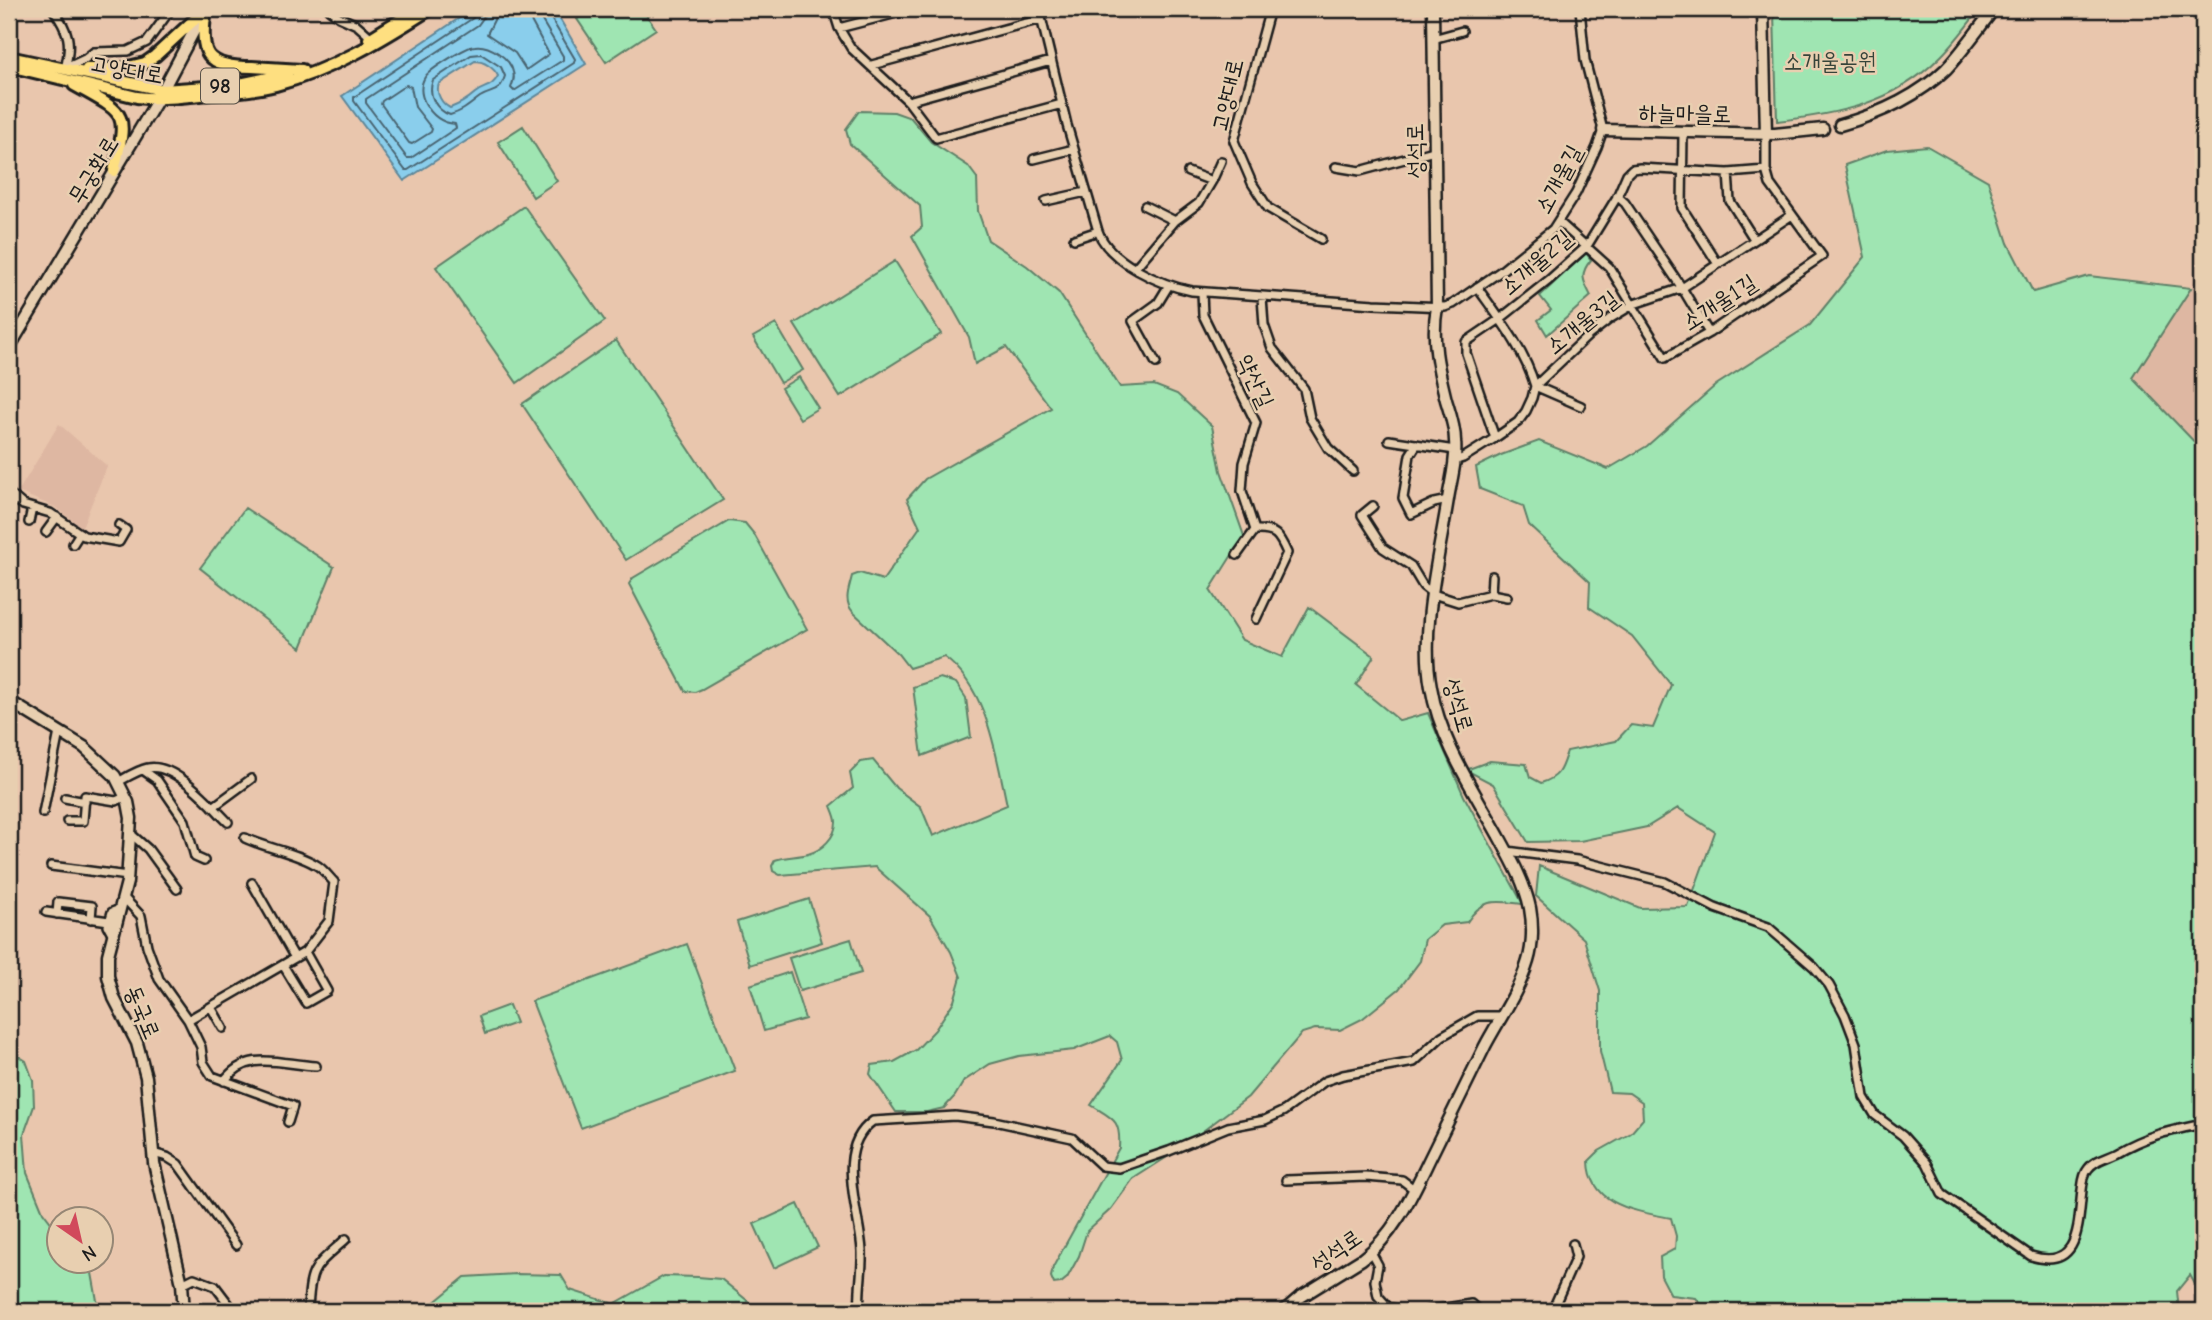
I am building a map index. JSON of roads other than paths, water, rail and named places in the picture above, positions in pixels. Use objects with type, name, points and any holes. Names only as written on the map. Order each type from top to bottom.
[{"type":"main road","points":[[64,73],[120,69],[145,63],[206,9]]},
{"type":"main road","points":[[206,9],[204,46],[211,58],[222,66],[302,69]]},
{"type":"main road","name":"고양대로","points":[[160,95],[281,76],[374,40],[418,9]]},
{"type":"main road","name":"고양대로","points":[[9,57],[160,95],[232,92],[275,85],[332,64],[430,9]]},
{"type":"main road","name":"고양대로","points":[[9,66],[64,73]]},
{"type":"main road","points":[[64,73],[107,103],[120,116],[123,131],[114,172]]},
{"type":"street","points":[[53,9],[65,28],[70,47],[64,73]]},
{"type":"street","points":[[64,73],[94,52],[128,51],[147,42],[171,9]]},
{"type":"street","name":"무궁화로","points":[[9,348],[160,95],[206,9]]},
{"type":"street","points":[[329,9],[357,25],[374,40]]},
{"type":"street","points":[[834,9],[839,29],[851,48],[908,101],[936,138],[1062,104]]},
{"type":"street","points":[[839,29],[912,9]]},
{"type":"street","points":[[1038,9],[1098,231],[1101,241],[1109,250],[1135,268],[1169,285],[1202,292],[1437,306]]},
{"type":"street","name":"고양대로","points":[[1270,9],[1234,141],[1252,183],[1268,208],[1321,239]]},
{"type":"street","name":"성석로","points":[[1284,1311],[1299,1298],[1371,1252],[1389,1231],[1415,1189],[1529,960],[1530,911],[1526,893],[1507,851],[1450,746],[1438,717],[1430,686],[1428,641],[1455,450],[1454,427],[1435,350],[1437,306],[1433,9]]},
{"type":"street","name":"소개울길","points":[[1437,306],[1450,306],[1547,236],[1559,222],[1576,193],[1604,130],[1587,71],[1580,9]]},
{"type":"street","name":"하늘마을로","points":[[1763,9],[1766,134]]},
{"type":"street","points":[[1840,125],[1864,119],[1894,106],[1929,83],[1953,61],[1994,9]]},
{"type":"street","points":[[872,65],[1041,19]]},
{"type":"street","points":[[1433,39],[1462,30]]},
{"type":"street","points":[[908,101],[1051,61]]},
{"type":"street","name":"하늘마을로","points":[[1604,130],[1766,134],[1823,129]]},
{"type":"street","points":[[1683,133],[1682,208],[1718,264]]},
{"type":"street","name":"소개울1길","points":[[1559,222],[1609,267],[1665,358],[1709,333],[1822,256],[1770,184],[1766,170],[1766,134]]},
{"type":"street","points":[[1034,159],[1074,149]]},
{"type":"street","points":[[1336,167],[1360,171],[1434,151]]},
{"type":"street","points":[[1135,268],[1175,221],[1199,203],[1221,161]]},
{"type":"street","name":"소개울2길","points":[[1495,438],[1466,353],[1466,342],[1500,319],[1587,246],[1632,169],[1728,173],[1766,170]]},
{"type":"street","points":[[1188,172],[1212,181]]},
{"type":"street","points":[[1728,173],[1730,201],[1754,239]]},
{"type":"street","points":[[1046,201],[1087,192]]},
{"type":"street","points":[[1617,197],[1625,203],[1709,333]]},
{"type":"street","points":[[1145,206],[1175,221]]},
{"type":"street","name":"소개울3길","points":[[1454,461],[1463,458],[1518,422],[1527,411],[1535,386],[1589,335],[1634,304],[1682,288],[1792,215]]},
{"type":"street","points":[[1074,239],[1098,231]]},
{"type":"street","points":[[1156,363],[1133,321],[1158,303],[1169,285]]},
{"type":"street","points":[[1477,287],[1500,319]]},
{"type":"street","name":"약산길","points":[[1202,292],[1203,315],[1255,423],[1244,463],[1242,491],[1255,530]]},
{"type":"street","points":[[1262,297],[1264,325],[1272,348],[1304,389],[1310,418],[1328,448],[1353,471]]},
{"type":"street","name":"소개울2길","points":[[1500,319],[1529,368],[1535,386]]},
{"type":"street","points":[[1535,386],[1581,406]]},
{"type":"street","points":[[1389,440],[1455,450]]},
{"type":"street","points":[[1417,444],[1410,455],[1403,498],[1411,514],[1434,503],[1448,500]]},
{"type":"street","points":[[9,508],[12,496],[23,505],[57,517],[84,536],[119,542],[126,530],[119,525]]},
{"type":"street","points":[[1373,506],[1362,515],[1383,548],[1411,566],[1423,586],[1433,594],[1458,602],[1491,594],[1507,597]]},
{"type":"street","points":[[29,522],[32,508]]},
{"type":"street","points":[[47,532],[57,517]]},
{"type":"street","points":[[1237,555],[1255,530],[1269,529],[1281,538],[1287,553],[1256,618]]},
{"type":"street","points":[[74,544],[80,533]]},
{"type":"street","points":[[1491,594],[1492,576]]},
{"type":"street","name":"동국로","points":[[9,701],[84,747],[118,782],[125,797],[131,818],[128,876],[108,956],[108,976],[114,998],[130,1026],[146,1077],[153,1153],[182,1284],[184,1311]]},
{"type":"street","points":[[43,813],[59,732]]},
{"type":"street","points":[[118,782],[149,767],[161,767],[193,787],[228,822]]},
{"type":"street","points":[[143,770],[157,780],[179,812],[185,821],[195,857],[204,861]]},
{"type":"street","points":[[213,807],[251,779]]},
{"type":"street","points":[[67,821],[83,821],[85,796],[116,801],[125,797]]},
{"type":"street","points":[[65,798],[85,802]]},
{"type":"street","points":[[131,834],[148,849],[177,889]]},
{"type":"street","points":[[188,1020],[305,952],[329,920],[334,882],[319,867],[245,838]]},
{"type":"street","points":[[1507,851],[1577,860],[1665,882],[1715,908],[1768,927],[1814,967],[1829,985],[1856,1044],[1864,1097],[1875,1115],[1903,1136],[1927,1163],[1942,1194],[2031,1256],[2057,1260],[2071,1250],[2088,1168],[2099,1160],[2158,1133],[2203,1124]]},
{"type":"street","points":[[51,866],[128,876]]},
{"type":"street","points":[[252,883],[295,958]]},
{"type":"street","points":[[124,897],[141,916],[147,946],[159,979],[188,1020],[201,1047],[203,1062],[212,1076],[293,1106],[288,1122]]},
{"type":"street","points":[[57,914],[58,902],[92,906],[91,919]]},
{"type":"street","points":[[114,934],[108,926],[109,921],[112,912],[120,909]]},
{"type":"street","points":[[46,912],[109,921]]},
{"type":"street","points":[[283,965],[306,1003],[327,990],[305,952]]},
{"type":"street","points":[[211,1007],[223,1028]]},
{"type":"street","points":[[860,1311],[862,1250],[850,1176],[856,1142],[864,1127],[873,1121],[955,1116],[993,1121],[1072,1138],[1102,1166],[1119,1168],[1228,1127],[1265,1120],[1284,1111],[1325,1081],[1343,1075],[1414,1062],[1442,1036],[1477,1016],[1502,1016]]},
{"type":"street","points":[[224,1082],[230,1072],[251,1061],[275,1060],[316,1066]]},
{"type":"street","points":[[153,1153],[178,1164],[236,1245]]},
{"type":"street","points":[[1286,1180],[1366,1177],[1402,1180],[1415,1189]]},
{"type":"street","points":[[308,1311],[310,1279],[316,1266],[346,1239]]},
{"type":"street","points":[[1552,1311],[1576,1257],[1573,1244]]},
{"type":"street","points":[[1371,1252],[1378,1265],[1375,1282],[1378,1296],[1388,1307],[1403,1311]]},
{"type":"street","points":[[182,1284],[194,1278],[215,1286],[234,1311]]},
{"type":"street","points":[[1427,1311],[1471,1304],[1479,1311]]},
{"type":"water","points":[[473,9],[554,9],[586,64],[404,181],[342,96]],"holes":[[[478,61],[494,70],[498,76],[490,85],[450,108],[442,101],[439,84]]]},
{"type":"park label","name":"소개울공원","points":[[1830,61]]}]
